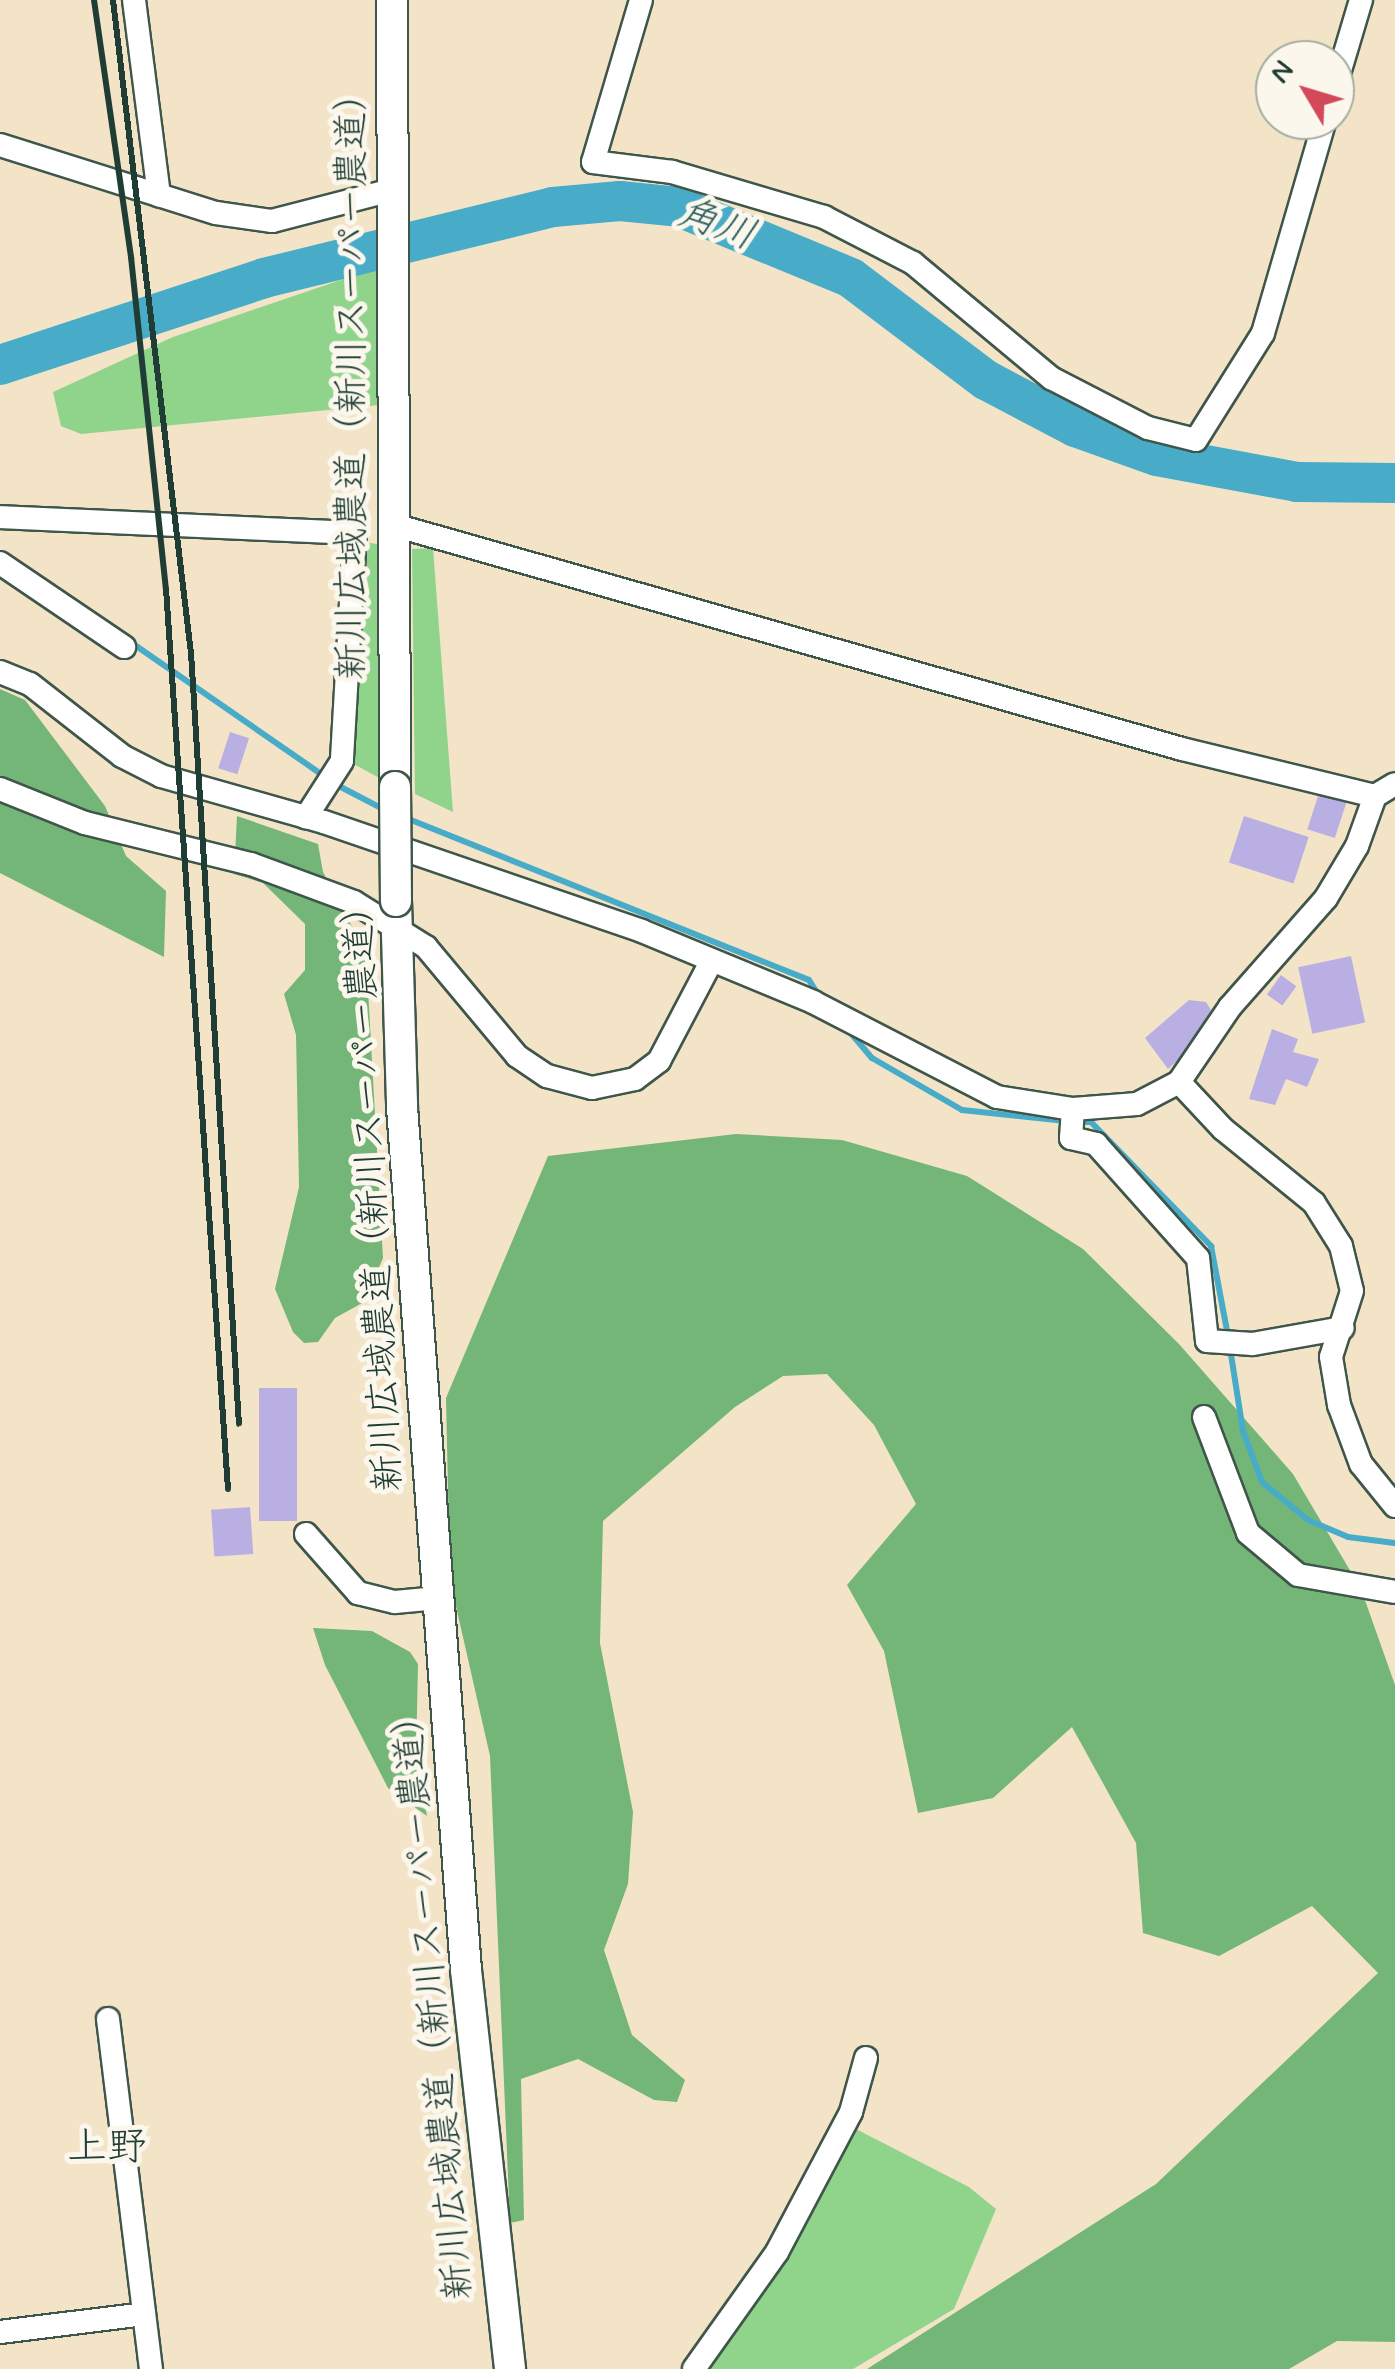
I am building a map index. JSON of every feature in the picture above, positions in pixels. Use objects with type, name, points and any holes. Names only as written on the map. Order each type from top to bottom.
[{"type":"street","points":[[134,0],[158,195]]},
{"type":"street","name":"新川広域農道（新川スーパー農道）","points":[[392,0],[395,915],[466,1970],[510,2369]]},
{"type":"street","points":[[642,0],[593,162],[672,172],[824,217],[913,263],[1052,378],[1148,428],[1196,440],[1263,334],[1320,140]]},
{"type":"street","points":[[1349,40],[1360,0]]},
{"type":"street","points":[[0,145],[158,195],[272,221],[393,198]]},
{"type":"street","points":[[0,517],[355,533],[337,768],[306,817]]},
{"type":"street","points":[[0,672],[30,684],[122,756],[161,776],[306,817],[642,931],[813,1002],[997,1096],[1073,1110],[1137,1104],[1178,1082],[1230,1008],[1326,898],[1385,790],[1182,748],[394,525]]},
{"type":"street","points":[[0,563],[124,647]]},
{"type":"street","points":[[0,789],[84,823],[301,880],[395,915],[518,1056],[547,1076],[592,1088],[636,1080],[659,1061],[711,962]]},
{"type":"street","points":[[1178,1082],[1222,1129],[1314,1204],[1341,1246],[1352,1291],[1331,1357],[1340,1405],[1361,1464],[1395,1506]]},
{"type":"street","points":[[1073,1110],[1071,1136],[1096,1144],[1198,1258],[1206,1340],[1244,1343],[1342,1328]]},
{"type":"street","points":[[1204,1417],[1248,1533],[1298,1576],[1395,1592]]},
{"type":"street","points":[[306,1534],[358,1593],[395,1602],[438,1598]]},
{"type":"street","points":[[108,2019],[151,2369]]},
{"type":"street","points":[[694,2369],[777,2252],[851,2112],[866,2058]]},
{"type":"street","points":[[0,2332],[144,2314]]},
{"type":"green space","points":[[376,268],[379,405],[81,434],[61,426],[53,392],[173,337]]},
{"type":"green space","points":[[364,542],[383,545],[383,780],[350,762]]},
{"type":"green space","points":[[433,548],[453,812],[415,794],[412,549]]},
{"type":"green space","points":[[0,689],[25,700],[105,806],[126,856],[166,891],[164,957],[0,873]]},
{"type":"green space","points":[[237,816],[318,844],[323,872],[366,953],[383,1258],[364,1302],[335,1318],[318,1342],[304,1343],[293,1332],[275,1289],[299,1187],[296,1035],[284,994],[305,970],[305,924],[263,883],[234,874]]},
{"type":"green space","points":[[736,1134],[842,1140],[967,1176],[1083,1249],[1179,1344],[1293,1474],[1361,1589],[1395,1685],[1395,2342],[1337,2341],[1289,2369],[867,2369],[1156,2184],[1378,1973],[1312,1906],[1219,1956],[1143,1933],[1136,1843],[1072,1727],[993,1798],[918,1813],[884,1651],[847,1585],[916,1504],[874,1425],[827,1374],[783,1376],[735,1407],[603,1521],[600,1643],[633,1812],[628,1884],[604,1950],[632,2035],[685,2080],[677,2102],[654,2100],[578,2059],[521,2079],[524,2220],[510,2223],[490,1756],[450,1580],[446,1398],[548,1156]]},
{"type":"green space","points":[[313,1628],[372,1631],[410,1652],[418,1664],[416,1758],[427,1816],[388,1788],[325,1665]]},
{"type":"green space","points":[[854,2128],[969,2187],[996,2209],[954,2309],[853,2369],[710,2369]]},
{"type":"building","points":[[230,732],[249,738],[237,774],[218,768]]},
{"type":"building","points":[[1319,793],[1347,802],[1335,838],[1307,829]]},
{"type":"building","points":[[1244,816],[1309,837],[1294,884],[1229,863]]},
{"type":"building","points":[[1351,956],[1365,1023],[1312,1034],[1298,967]]},
{"type":"building","points":[[1281,975],[1296,986],[1282,1006],[1267,994]]},
{"type":"building","points":[[1189,1000],[1206,1002],[1211,1010],[1188,1051],[1168,1069],[1145,1038]]},
{"type":"building","points":[[1272,1029],[1298,1039],[1293,1052],[1319,1059],[1307,1087],[1286,1079],[1275,1105],[1249,1099]]},
{"type":"building","points":[[259,1388],[297,1388],[297,1521],[259,1521]]},
{"type":"building","points":[[250,1507],[253,1554],[214,1557],[211,1510]]},
{"type":"waterway","name":"角川","points":[[0,365],[264,278],[553,207],[620,201],[679,207],[851,278],[986,380],[1075,427],[1157,456],[1297,482],[1395,483]]},
{"type":"waterway","points":[[129,641],[324,776]]},
{"type":"waterway","points":[[335,784],[385,810]]},
{"type":"waterway","points":[[406,818],[809,980],[819,996]]},
{"type":"waterway","points":[[850,1032],[872,1058],[962,1110],[1065,1121]]},
{"type":"waterway","points":[[1078,1122],[1091,1122],[1211,1246],[1228,1336]]},
{"type":"waterway","points":[[1230,1348],[1243,1431],[1262,1482],[1308,1520],[1348,1537],[1395,1543]]},
{"type":"railway","points":[[94,0],[131,257],[166,589],[228,1489]]},
{"type":"railway","points":[[113,0],[191,653],[239,1424]]},
{"type":"district","name":"上野","points":[[107,2148]]}]
